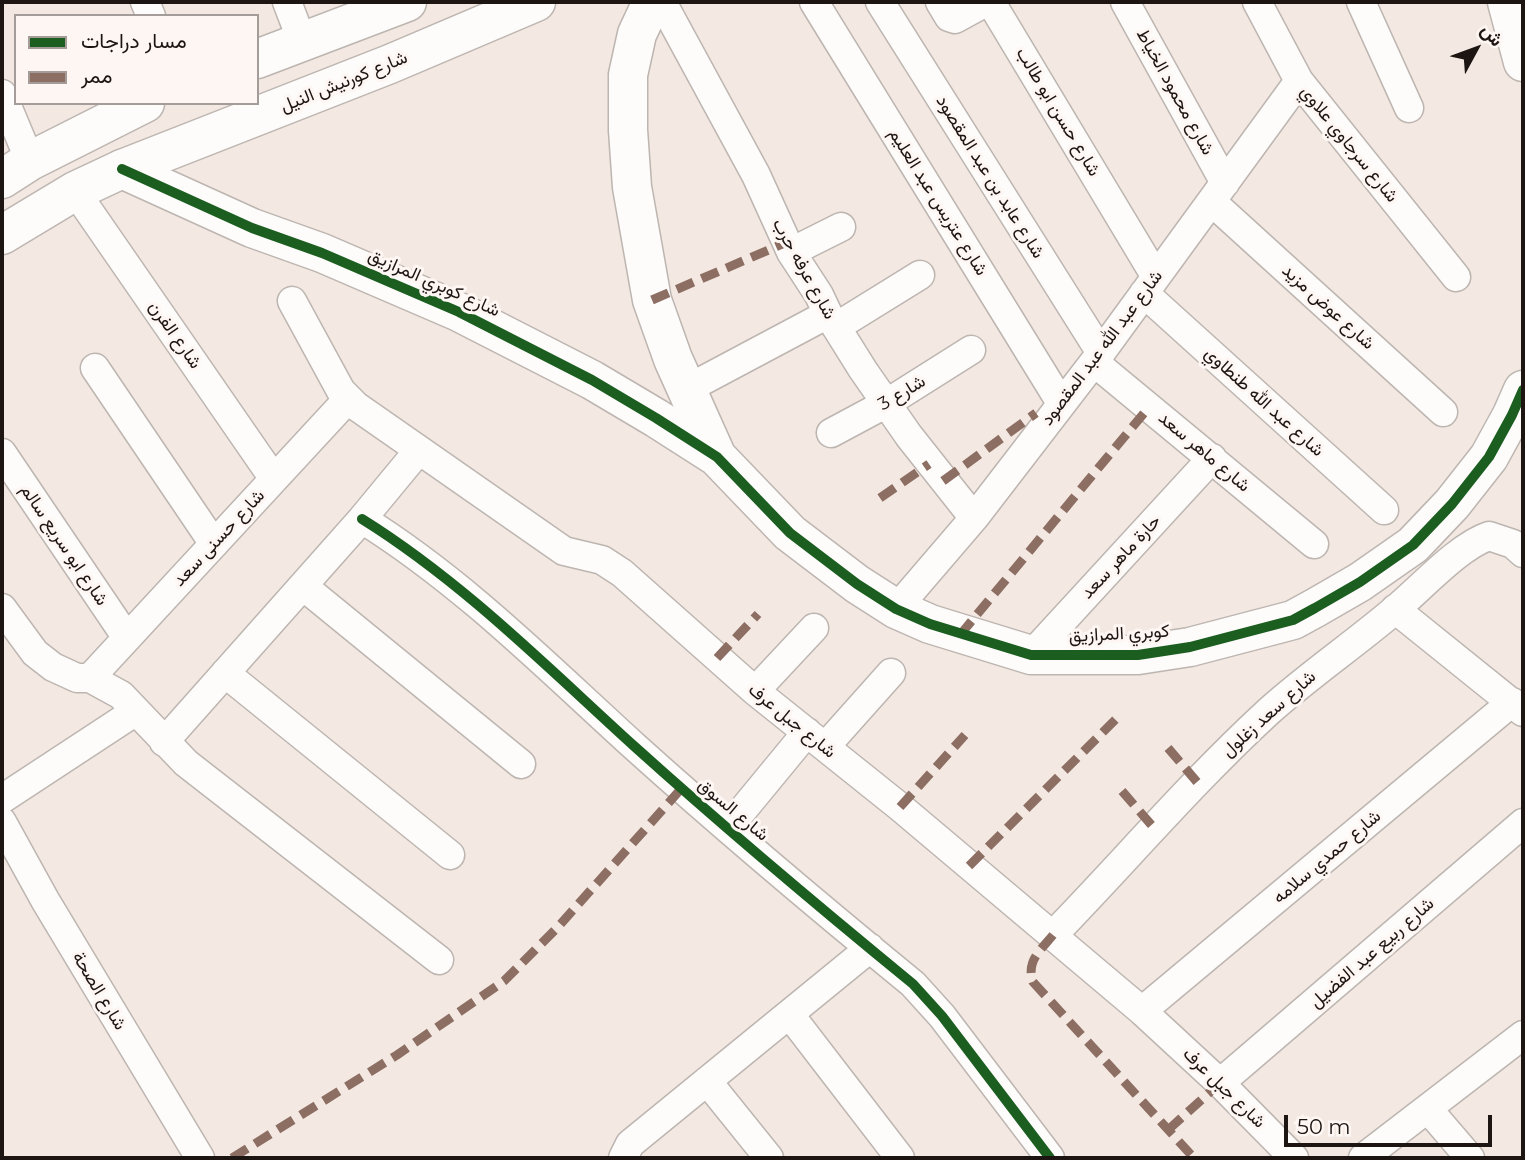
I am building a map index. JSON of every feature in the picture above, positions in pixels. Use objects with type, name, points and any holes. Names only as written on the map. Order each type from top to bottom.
[{"type":"main road","points":[[259,57],[407,2]]},
{"type":"main road","name":"شارع كورنيش النيل","points":[[2,235],[75,191],[122,169],[390,65],[536,2]]},
{"type":"main road","points":[[652,2],[637,34],[628,75],[632,187],[652,300],[673,359],[717,457]]},
{"type":"main road","points":[[1507,2],[1523,62]]},
{"type":"main road","points":[[16,170],[141,105]]},
{"type":"main road","name":"شارع كوبري المرازيق","points":[[122,169],[252,228],[391,282],[470,318],[592,380],[717,457]]},
{"type":"main road","name":"كوبري المرازيق","points":[[717,457],[790,533],[857,584],[896,609],[960,635],[1031,655],[1138,654],[1191,647],[1293,620],[1360,582],[1413,545],[1452,504],[1489,457],[1513,415],[1523,390]]},
{"type":"street","points":[[287,2],[302,41]]},
{"type":"street","name":"شارع عرفه حرب","points":[[662,2],[757,175],[791,252],[832,321],[929,464],[974,518]]},
{"type":"street","name":"شارع عتريس عبد العليم","points":[[814,2],[1061,403]]},
{"type":"street","name":"شارع عابد بن عبد المقصود","points":[[880,2],[1097,357]]},
{"type":"street","name":"شارع حسن ابو طالب","points":[[940,2],[949,17],[955,19],[986,2],[992,4],[1150,285]]},
{"type":"street","name":"شارع محمود الخياط","points":[[1125,2],[1218,192]]},
{"type":"street","name":"شارع سرجاوي علاوي","points":[[1256,2],[1299,82],[1456,277]]},
{"type":"street","points":[[1361,2],[1409,108]]},
{"type":"street","name":"شارع عبد الله عبد المقصود","points":[[896,609],[974,518],[1097,357],[1299,82]]},
{"type":"street","points":[[2,94],[16,170]]},
{"type":"street","name":"شارع الفرن","points":[[75,191],[274,480]]},
{"type":"street","name":"شارع عوض مزيد","points":[[1218,192],[1443,412]]},
{"type":"street","points":[[791,252],[841,227]]},
{"type":"street","points":[[687,389],[832,321],[920,275]]},
{"type":"street","name":"شارع عبد الله طنطاوي","points":[[1150,285],[1384,510]]},
{"type":"street","name":"شارع جبل عرف","points":[[292,301],[341,391],[348,399],[564,551],[602,560],[611,565],[755,691],[1142,1011],[1220,1083],[1294,1158]]},
{"type":"street","name":"شارع 3","points":[[831,433],[887,404],[971,350]]},
{"type":"street","name":"شارع ماهر سعد","points":[[1097,357],[1314,544]]},
{"type":"street","points":[[95,368],[214,544]]},
{"type":"street","name":"شارع حسنى سعد","points":[[90,678],[348,399]]},
{"type":"street","points":[[164,742],[362,519],[419,450]]},
{"type":"street","name":"شارع ابو سريع سالم","points":[[2,453],[127,638]]},
{"type":"street","name":"حارة ماهر سعد","points":[[1031,655],[1212,458]]},
{"type":"street","name":"شارع السوق","points":[[362,519],[415,553],[464,592],[681,789],[928,1000],[1050,1158]]},
{"type":"street","name":"شارع سعد زغلول","points":[[1053,935],[1233,746],[1324,664],[1395,610],[1478,540],[1489,536],[1518,548]]},
{"type":"street","points":[[303,586],[521,764]]},
{"type":"street","points":[[2,608],[35,653],[53,667],[77,678],[90,678],[121,695],[186,763],[439,960]]},
{"type":"street","points":[[1395,610],[1517,707]]},
{"type":"street","points":[[755,691],[814,628]]},
{"type":"street","points":[[225,673],[450,855]]},
{"type":"street","points":[[728,828],[816,739],[891,673]]},
{"type":"street","name":"شارع حمدي سلامه","points":[[1142,1011],[1517,707]]},
{"type":"street","points":[[2,799],[136,711]]},
{"type":"street","name":"شارع الصحة","points":[[2,822],[45,900],[200,1158]]},
{"type":"street","name":"شارع ربيع عبد الفضيل","points":[[1220,1083],[1523,823]]},
{"type":"street","points":[[623,1158],[630,1144],[870,948]]},
{"type":"street","points":[[790,1014],[900,1158]]},
{"type":"street","points":[[1363,1158],[1522,1040]]},
{"type":"street","points":[[706,1081],[769,1158]]},
{"type":"street","points":[[1428,1109],[1470,1158]]},
{"type":"marked path","points":[[652,300],[787,242]]},
{"type":"marked path","points":[[960,635],[1149,407]]},
{"type":"marked path","points":[[943,481],[1036,413]]},
{"type":"marked path","points":[[880,498],[929,464]]},
{"type":"marked path","points":[[717,658],[758,614]]},
{"type":"marked path","points":[[969,866],[1121,714]]},
{"type":"marked path","points":[[900,807],[965,735]]},
{"type":"marked path","points":[[1168,748],[1197,782]]},
{"type":"marked path","points":[[232,1158],[397,1055],[504,981],[557,928],[681,789]]},
{"type":"marked path","points":[[1122,791],[1154,828]]},
{"type":"marked path","points":[[1053,935],[1033,962],[1033,982],[1194,1158]]},
{"type":"marked path","points":[[1168,1130],[1220,1083]]},
{"type":"cycle path","points":[[122,169],[252,228],[322,253],[459,312],[592,380],[717,457],[790,533],[857,584],[896,609],[930,624],[1031,655],[1138,655],[1190,647],[1293,620],[1360,582],[1413,545],[1452,504],[1489,457],[1523,390]]},
{"type":"cycle path","points":[[362,519],[470,598],[703,807],[913,984],[942,1016],[1050,1158]]}]
